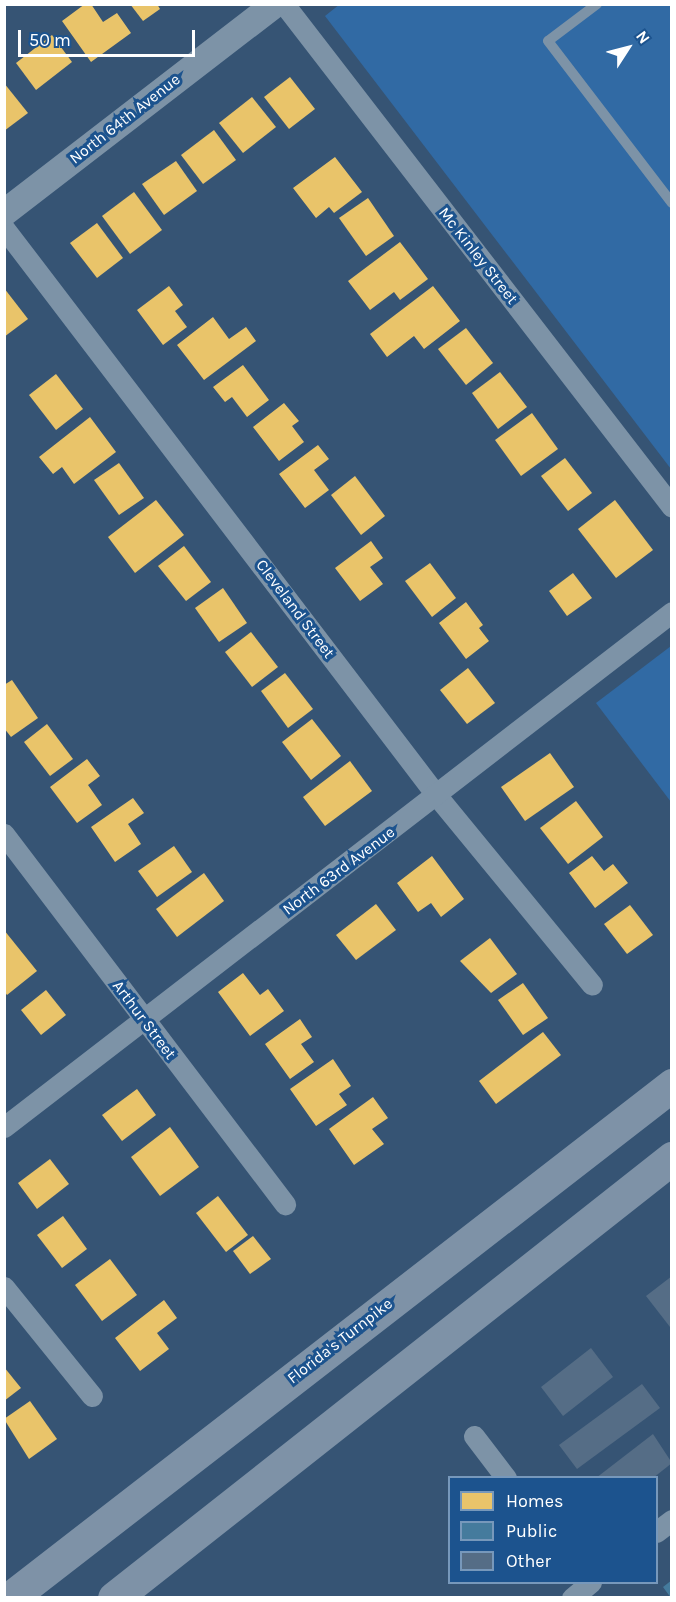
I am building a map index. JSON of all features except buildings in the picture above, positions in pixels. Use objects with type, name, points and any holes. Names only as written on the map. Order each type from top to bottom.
[{"type":"highway","name":"Florida's Turnpike","points":[[10,1598],[672,1085]]},
{"type":"highway","points":[[114,1598],[672,1158]]},
{"type":"street","name":"North 64th Avenue","points":[[4,212],[274,4]]},
{"type":"street","name":"Mc Kinley Street","points":[[284,4],[672,507]]},
{"type":"street","name":"Cleveland Street","points":[[4,228],[437,796],[592,985]]},
{"type":"street","name":"North 63rd Avenue","points":[[4,1127],[437,796],[672,612]]},
{"type":"street","name":"Arthur Street","points":[[4,834],[285,1204]]},
{"type":"street","points":[[4,1287],[92,1396]]},
{"type":"street","points":[[474,1436],[504,1476]]},
{"type":"street","points":[[658,1531],[672,1520]]},
{"type":"street","points":[[572,1598],[592,1587]]},
{"type":"lane","points":[[597,4],[548,41],[672,203]]},
{"type":"shaded area","points":[[340,4],[671,5],[671,469],[325,16]]},
{"type":"shaded area","points":[[671,646],[671,802],[596,703]]}]
